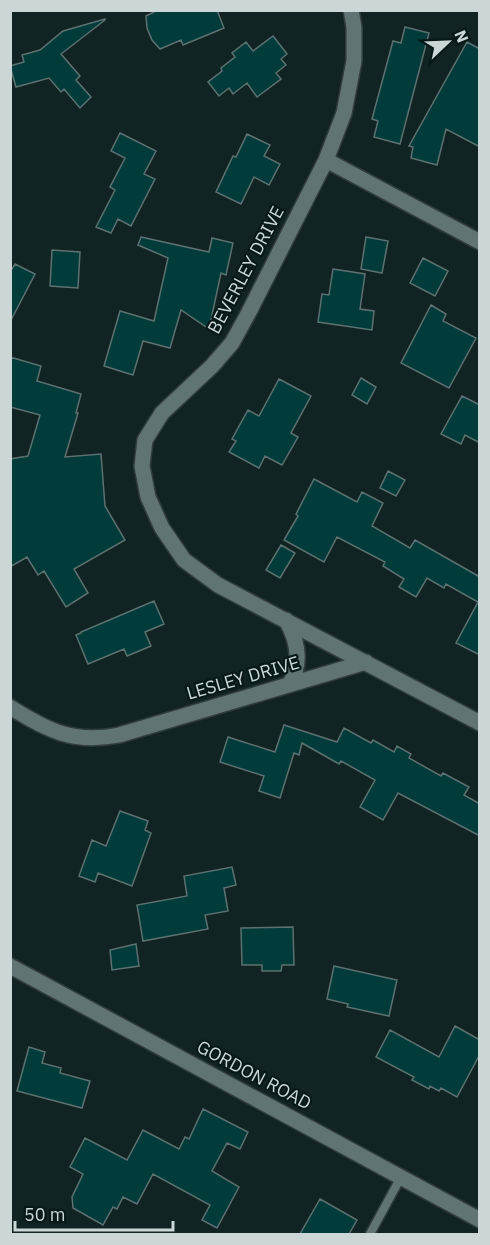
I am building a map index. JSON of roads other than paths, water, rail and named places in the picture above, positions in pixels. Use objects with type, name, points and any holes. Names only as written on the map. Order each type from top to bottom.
[{"type":"street","name":"BEVERLEY DRIVE","points":[[351,10],[354,27],[354,60],[344,113],[326,160],[232,343],[212,366],[162,413],[145,440],[142,466],[148,497],[162,528],[184,560],[218,585],[366,662]]},
{"type":"street","points":[[326,160],[480,242]]},
{"type":"street","points":[[286,620],[296,644],[297,662],[295,675],[289,685]]},
{"type":"street","points":[[366,662],[480,723]]},
{"type":"street","name":"LESLEY DRIVE","points":[[10,707],[52,731],[71,736],[101,739],[366,662]]},
{"type":"street","name":"GORDON ROAD","points":[[10,966],[480,1220]]},
{"type":"lane","points":[[370,1234],[401,1177]]}]
